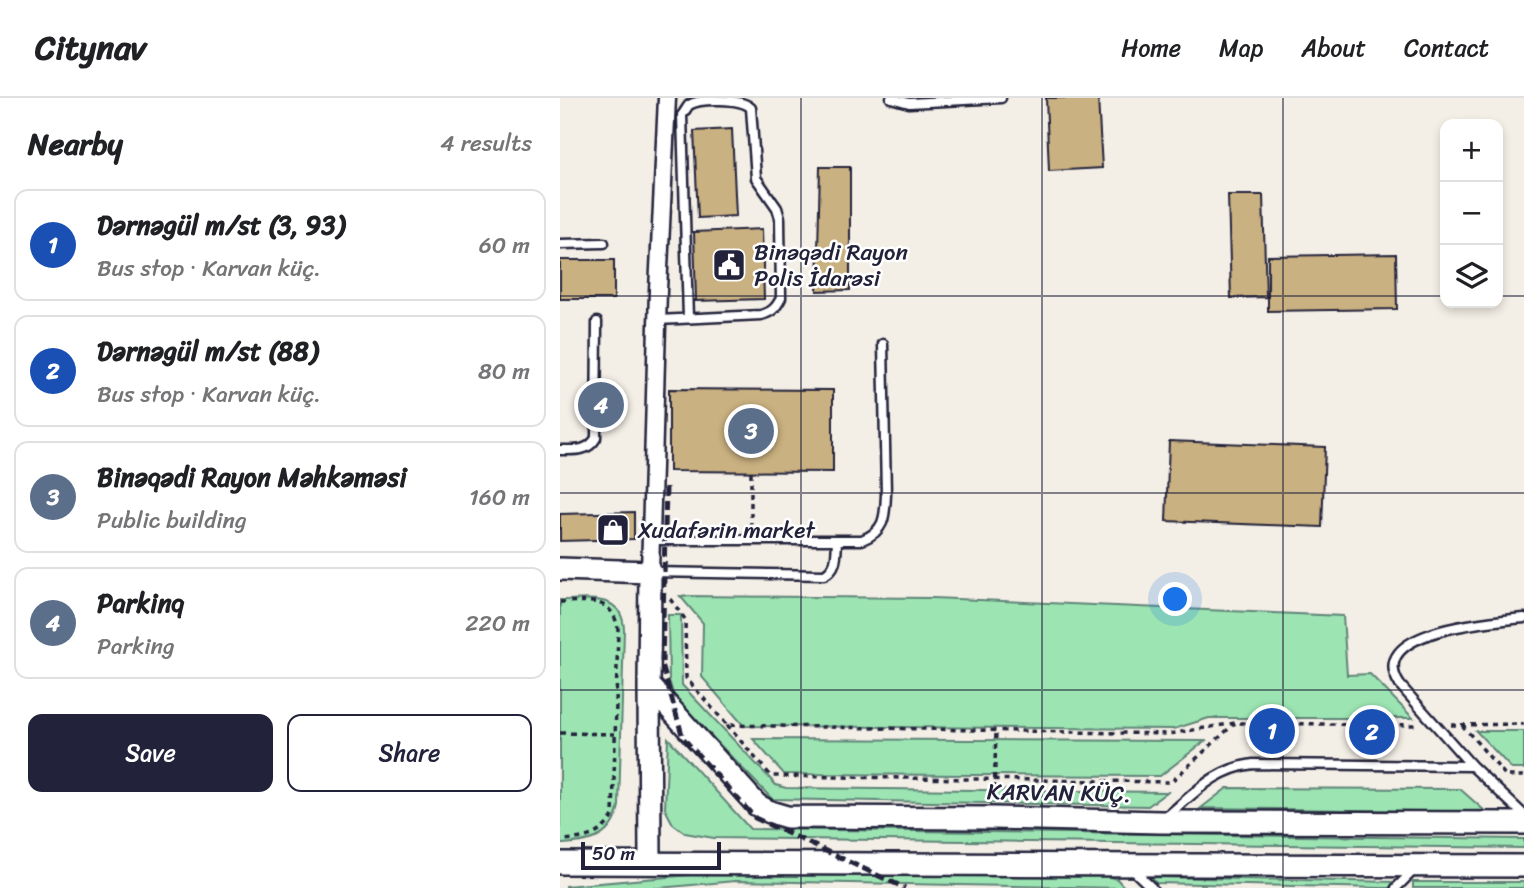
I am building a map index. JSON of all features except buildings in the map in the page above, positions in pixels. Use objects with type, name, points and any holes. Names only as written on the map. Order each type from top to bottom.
[{"type":"street","points":[[650,862],[650,572],[667,98]]},
{"type":"street","points":[[560,569],[650,572]]},
{"type":"street","name":"KARVAN KÜÇ.","points":[[649,685],[757,805],[787,817],[1524,823]]},
{"type":"street","points":[[560,863],[1524,866]]},
{"type":"lane","points":[[891,98],[909,103],[1001,98]]},
{"type":"lane","points":[[658,320],[761,315],[770,312],[781,298],[780,218],[777,208],[756,178],[751,108],[746,102],[737,99],[697,101],[688,106],[682,115],[688,318]]},
{"type":"lane","points":[[560,244],[604,243]]},
{"type":"lane","points":[[560,450],[585,448],[592,445],[596,438],[597,322]]},
{"type":"lane","points":[[653,540],[862,540],[881,528],[885,518],[883,344]]},
{"type":"lane","points":[[650,572],[824,575],[835,565],[837,540]]},
{"type":"lane","points":[[1524,618],[1455,626],[1411,642],[1400,649],[1392,667],[1394,677],[1472,766],[1524,815]]},
{"type":"lane","points":[[1160,822],[1215,776],[1239,766],[1472,766]]},
{"type":"lane","points":[[1127,864],[1152,888]]},
{"type":"lane","points":[[1396,888],[1419,866]]},
{"type":"path","points":[[750,540],[751,472]]},
{"type":"path","points":[[650,572],[685,619],[686,678],[771,776],[1171,782],[1235,723]]},
{"type":"path","points":[[560,602],[603,604],[611,609],[616,620],[617,734],[613,816],[607,826],[596,834],[583,839],[560,840]]},
{"type":"path","points":[[727,725],[1169,734],[1235,723],[1524,724]]},
{"type":"path","points":[[1462,724],[1506,776],[1524,776]]},
{"type":"path","points":[[994,799],[996,731]]},
{"type":"path","points":[[560,733],[617,734]]},
{"type":"green space","points":[[680,596],[933,598],[1343,616],[1347,675],[1370,674],[1413,718],[1209,718],[1174,729],[744,726],[702,677],[703,623]]},
{"type":"green space","points":[[592,599],[610,604],[622,618],[624,630],[619,806],[616,817],[606,832],[592,840],[563,844],[560,844],[560,600]]},
{"type":"green space","points":[[668,615],[681,615],[682,685],[776,785],[786,788],[1167,792],[1148,806],[772,799],[674,697],[669,680]]},
{"type":"green space","points":[[1476,731],[1524,731],[1524,769],[1512,769]]},
{"type":"green space","points":[[668,738],[750,829],[1524,839],[1524,848],[714,838],[685,833],[673,824],[665,809]]},
{"type":"green space","points":[[753,739],[1205,741],[1160,776],[784,774]]},
{"type":"green space","points":[[1227,788],[1460,789],[1486,812],[1201,808]]},
{"type":"green space","points":[[736,871],[1106,876],[1117,879],[1125,888],[735,881],[659,888],[566,888]]},
{"type":"green space","points":[[1151,877],[1396,882],[1389,888],[1382,888],[1156,883]]},
{"type":"green space","points":[[1413,882],[1524,882],[1524,888],[1413,888]]},
{"type":"railway","points":[[666,487],[662,665],[683,738],[755,818],[905,888]]},
{"type":"place","name":"Binəqədi Rayon Polis İdarəsi","points":[[729,265]]},
{"type":"place","name":"Parkinq","points":[[601,405]]},
{"type":"place","name":"Binəqədi Rayon Məhkəməsi","points":[[751,431]]},
{"type":"place","name":"Xudafərin market","points":[[613,530]]},
{"type":"place","name":"Dərnəgül m/st (3, 93)","points":[[1272,731]]},
{"type":"place","name":"Dərnəgül m/st (88)","points":[[1372,732]]}]
